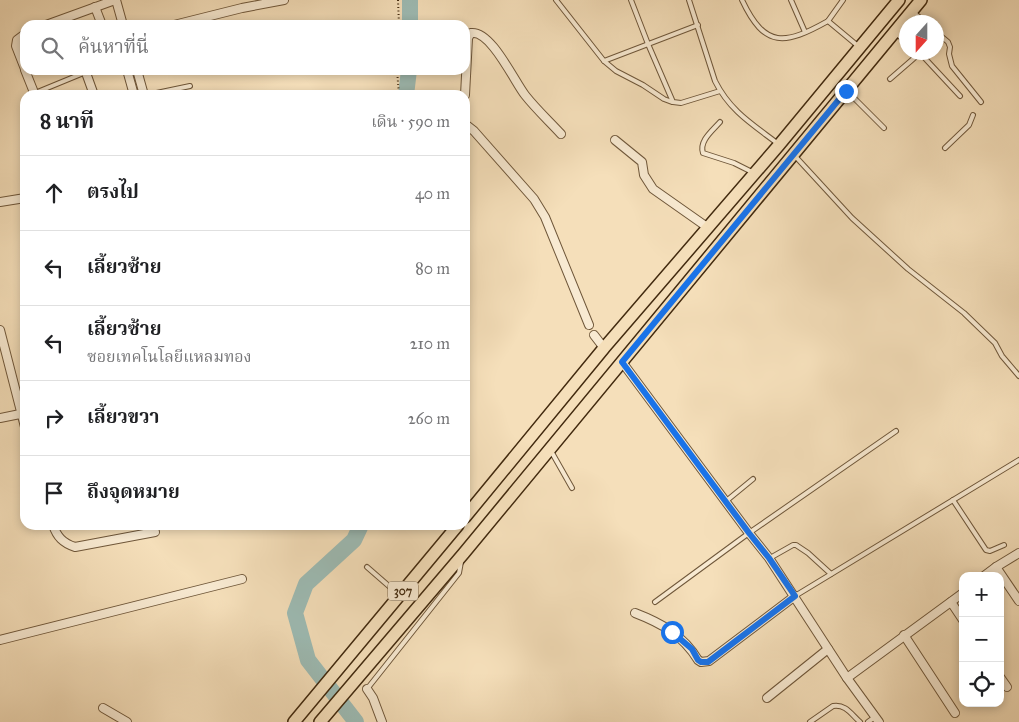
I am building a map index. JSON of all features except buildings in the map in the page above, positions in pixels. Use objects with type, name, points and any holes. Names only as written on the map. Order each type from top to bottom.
[{"type":"main road","points":[[470,510],[604,348],[779,145],[899,0]]},
{"type":"main road","name":"307","points":[[320,721],[464,553],[921,0]]},
{"type":"main road","points":[[860,47],[873,58]]},
{"type":"main road","name":"307","points":[[294,722],[454,530]]},
{"type":"street","points":[[70,20],[96,7],[116,0],[122,20]]},
{"type":"street","points":[[194,20],[284,0]]},
{"type":"street","points":[[96,7],[100,20]]},
{"type":"street","points":[[470,35],[475,32],[481,34],[502,58],[524,94],[561,134]]},
{"type":"street","points":[[20,38],[17,40],[16,46],[20,57]]},
{"type":"street","points":[[27,75],[33,90]]},
{"type":"street","points":[[87,75],[92,90]]},
{"type":"street","points":[[128,75],[132,90]]},
{"type":"street","points":[[139,75],[144,90]]},
{"type":"street","points":[[465,90],[466,75]]},
{"type":"street","points":[[470,128],[534,199],[545,217],[589,325]]},
{"type":"street","points":[[615,140],[642,162],[644,175],[653,189],[707,227]]},
{"type":"street","points":[[0,202],[20,199]]},
{"type":"street","points":[[0,330],[20,398]]},
{"type":"street","points":[[594,336],[604,348]]},
{"type":"street","points":[[622,362],[725,502],[769,558],[874,720]]},
{"type":"street","points":[[0,418],[20,415]]},
{"type":"street","points":[[55,530],[63,543],[75,547],[155,532]]},
{"type":"street","points":[[989,572],[1019,553]]},
{"type":"street","points":[[996,566],[1019,601]]},
{"type":"street","points":[[0,640],[242,579]]},
{"type":"street","points":[[635,613],[660,622],[692,649],[698,660],[708,662],[795,596]]},
{"type":"street","points":[[847,678],[959,596]]},
{"type":"street","points":[[951,602],[961,617]]},
{"type":"street","points":[[904,635],[955,713]]},
{"type":"street","points":[[767,698],[828,649]]},
{"type":"street","points":[[367,690],[373,698],[382,722]]},
{"type":"street","points":[[103,708],[127,722]]},
{"type":"lane","points":[[556,0],[604,61],[616,71],[643,85],[664,100],[681,103],[720,91]]},
{"type":"lane","points":[[632,0],[648,44],[673,102]]},
{"type":"lane","points":[[689,0],[715,81],[720,91],[740,116],[779,145]]},
{"type":"lane","points":[[742,0],[762,32],[782,39],[805,32],[828,20],[843,0]]},
{"type":"lane","points":[[791,0],[805,32]]},
{"type":"lane","points":[[911,11],[916,15]]},
{"type":"lane","points":[[828,20],[860,47]]},
{"type":"lane","points":[[604,61],[698,25]]},
{"type":"lane","points":[[894,32],[899,36]]},
{"type":"lane","points":[[944,39],[950,47],[949,54],[952,66],[981,102]]},
{"type":"lane","points":[[890,79],[912,60]]},
{"type":"lane","points":[[927,60],[960,96]]},
{"type":"lane","points":[[44,90],[77,75]]},
{"type":"lane","points":[[170,90],[190,86]]},
{"type":"lane","points":[[846,91],[884,128]]},
{"type":"lane","points":[[945,148],[969,125],[973,115]]},
{"type":"lane","points":[[720,122],[704,140],[702,146],[703,154],[734,163],[754,173]]},
{"type":"lane","points":[[794,154],[852,218],[908,269],[964,313],[996,343],[1002,356],[1019,376]]},
{"type":"lane","points":[[655,602],[749,533],[896,431]]},
{"type":"lane","points":[[550,449],[572,488]]},
{"type":"lane","points":[[795,596],[1019,460]]},
{"type":"lane","points":[[725,502],[753,479]]},
{"type":"lane","points":[[953,500],[986,550],[990,551],[1004,544]]},
{"type":"lane","points":[[769,558],[796,545],[831,574]]},
{"type":"lane","points":[[367,690],[459,573],[464,553]]},
{"type":"lane","points":[[368,567],[400,595]]},
{"type":"lane","points":[[810,722],[833,706],[846,708],[860,722]]},
{"type":"path","points":[[398,0],[399,20]]},
{"type":"path","points":[[397,75],[399,90]]},
{"type":"waterway","points":[[410,0],[410,20]]},
{"type":"waterway","points":[[407,90],[408,75]]},
{"type":"waterway","points":[[356,722],[308,660],[295,613],[306,584],[354,540],[359,530]]},
{"type":"route","points":[[672,632],[692,649],[698,660],[708,662],[795,596],[769,558],[622,362],[846,91]]}]
